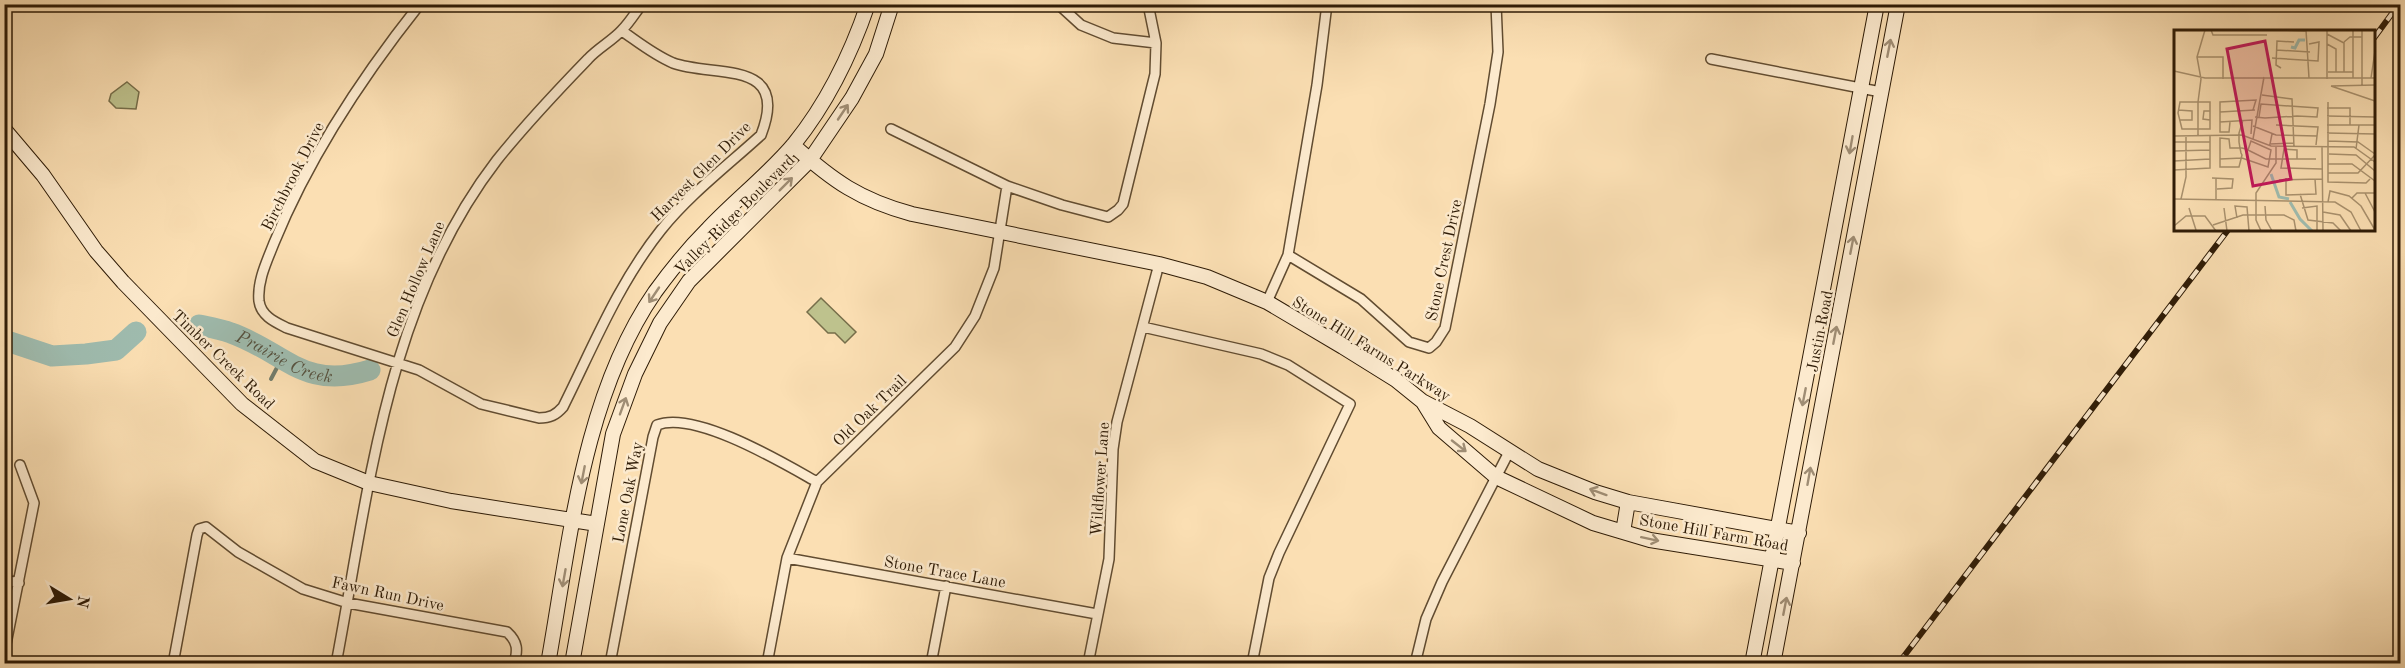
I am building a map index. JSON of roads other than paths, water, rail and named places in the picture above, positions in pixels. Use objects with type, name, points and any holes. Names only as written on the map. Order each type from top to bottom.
[{"type":"main road","name":"Valley Ridge Boulevard","points":[[548,663],[587,453],[609,381],[632,330],[654,293],[678,261],[707,229],[761,179],[812,121],[835,82],[868,4]]},
{"type":"main road","name":"Valley Ridge Boulevard","points":[[572,663],[613,434],[635,374],[660,323],[689,281],[810,160],[852,98],[876,54],[892,4]]},
{"type":"main road","name":"Justin Road","points":[[1752,663],[1877,4]]},
{"type":"main road","name":"Justin Road","points":[[1773,663],[1898,4]]},
{"type":"main road","name":"Timber Creek Road","points":[[4,129],[43,175],[108,267],[242,404],[315,461],[369,483],[451,501],[597,524]]},
{"type":"main road","name":"Stone Hill Farms Parkway","points":[[793,145],[852,192],[882,206],[1159,264],[1206,277],[1267,303],[1344,346],[1396,380],[1422,401],[1470,426],[1538,469],[1595,492],[1628,502],[1799,533]]},
{"type":"main road","points":[[1822,299],[1841,303]]},
{"type":"main road","name":"Stone Hill Farm Road","points":[[1422,401],[1439,428],[1496,477],[1593,524],[1650,540],[1793,563]]},
{"type":"main road","points":[[1623,532],[1628,502]]},
{"type":"street","name":"Birchbrook Drive","points":[[396,364],[287,328],[269,319],[259,303],[263,270],[287,212],[336,124],[384,50],[420,4]]},
{"type":"street","name":"Glen Hollow Lane","points":[[336,663],[369,483],[396,364],[414,312],[462,210],[498,160],[549,100],[590,57],[622,31],[642,4]]},
{"type":"street","points":[[1058,4],[1081,25],[1113,38],[1156,43]]},
{"type":"street","points":[[891,129],[1007,186],[1062,205],[1108,217],[1123,204],[1155,74],[1156,43],[1148,4]]},
{"type":"street","points":[[1267,303],[1288,255],[1317,85],[1327,4]]},
{"type":"street","name":"Stone Crest Drive","points":[[1288,255],[1361,299],[1408,342],[1429,348],[1437,342],[1445,328],[1490,104],[1498,52],[1496,4]]},
{"type":"street","name":"Harvest Glen Drive","points":[[396,364],[419,370],[481,404],[539,418],[556,415],[563,407],[609,312],[634,267],[662,229],[761,135],[767,119],[769,101],[758,83],[733,72],[675,63],[653,53],[622,31]]},
{"type":"street","points":[[1711,59],[1881,92]]},
{"type":"street","name":"Old Oak Trail","points":[[767,663],[787,558],[817,482],[955,347],[975,316],[994,268],[1007,186]]},
{"type":"street","name":"Wildflower Lane","points":[[1088,663],[1109,559],[1113,448],[1117,422],[1159,264]]},
{"type":"street","points":[[1143,327],[1261,354],[1288,365],[1350,404],[1276,561],[1262,607],[1252,663]]},
{"type":"street","name":"Lone Oak Way","points":[[610,663],[657,425],[664,422],[678,423],[738,439],[817,482]]},
{"type":"street","points":[[1415,663],[1426,619],[1434,601],[1509,452]]},
{"type":"street","points":[[4,654],[34,503],[20,465]]},
{"type":"street","name":"Fawn Run Drive","points":[[173,663],[199,529],[210,528],[238,552],[303,589],[348,603],[507,632],[516,639],[517,651],[514,663]]},
{"type":"street","name":"Stone Trace Lane","points":[[787,558],[1097,614]]},
{"type":"street","points":[[4,580],[19,583]]},
{"type":"street","points":[[931,663],[946,586]]},
{"type":"waterway","name":"Prairie Creek","points":[[199,325],[215,328],[250,341],[311,373],[328,376],[370,370]]},
{"type":"waterway","name":"Prairie Creek","points":[[4,340],[52,356],[86,354],[116,350],[136,332]]},
{"type":"waterway","points":[[271,379],[281,360]]},
{"type":"railway","points":[[2375,37],[2399,4]]},
{"type":"railway","points":[[1898,664],[2227,231]]}]
